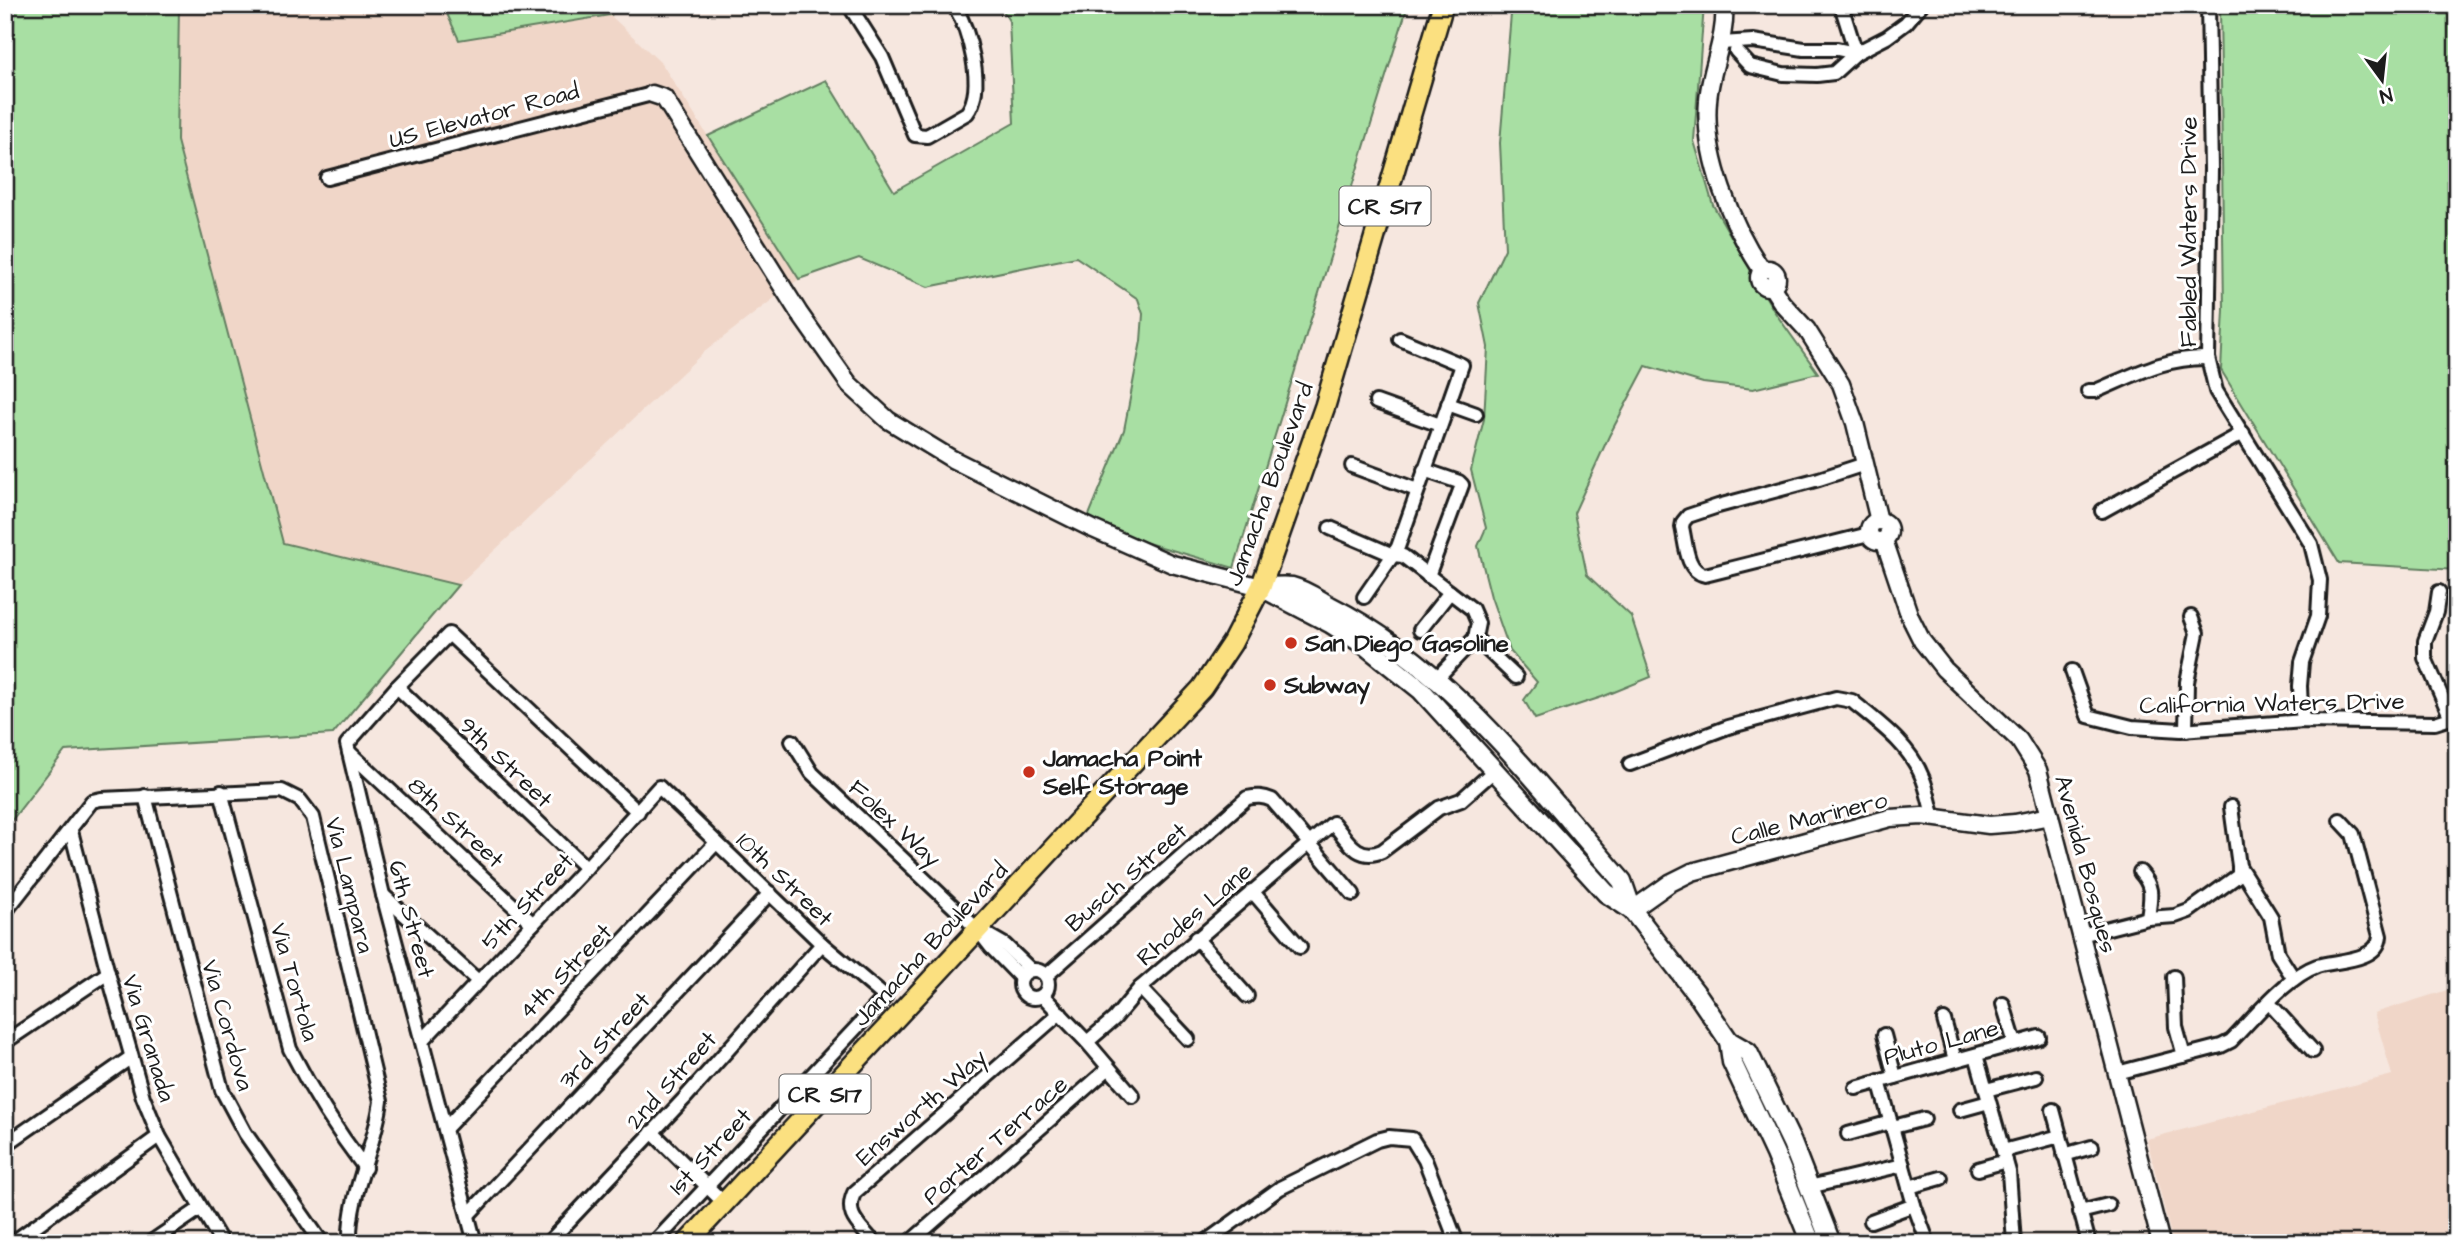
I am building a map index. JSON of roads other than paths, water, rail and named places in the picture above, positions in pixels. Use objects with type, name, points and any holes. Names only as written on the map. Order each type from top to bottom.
[{"type":"main road","name":"Jamacha Boulevard","points":[[687,1243],[1202,688],[1232,643],[1261,587],[1325,406],[1443,5]]},
{"type":"main road","points":[[1261,587],[1330,623],[1372,650],[1421,690],[1606,893],[1632,910]]},
{"type":"main road","points":[[1261,587],[1293,587],[1348,615],[1376,631],[1436,679],[1482,722],[1622,881],[1632,910],[1729,1041],[1748,1052],[1792,1143],[1831,1243]]},
{"type":"main road","points":[[1372,650],[1389,652],[1425,679],[1436,679]]},
{"type":"main road","points":[[1496,770],[1502,767],[1513,773],[1546,810],[1567,818]]},
{"type":"main road","points":[[1729,1041],[1732,1062],[1775,1154],[1811,1243]]},
{"type":"main road","points":[[1775,1154],[1790,1166],[1797,1184],[1802,1189],[1809,1188]]},
{"type":"street","points":[[849,5],[882,57],[915,135],[927,136],[967,113],[971,107],[975,85],[971,44],[954,5]]},
{"type":"street","points":[[1721,43],[1724,5]]},
{"type":"street","points":[[1841,5],[1856,53]]},
{"type":"street","points":[[1721,43],[1766,62],[1817,75],[1834,73],[1856,53],[1887,37],[1906,23],[1921,5]]},
{"type":"street","name":"Fabled Waters Drive","points":[[2208,5],[2211,169],[2208,358],[2216,391],[2311,544],[2320,580],[2318,616],[2302,662],[2300,686],[2304,721]]},
{"type":"street","points":[[1721,43],[1753,41],[1856,53]]},
{"type":"street","name":"Avenida Bosques","points":[[1721,43],[1708,101],[1709,142],[1725,198],[1750,252],[1762,270],[1759,282],[1767,287],[1771,286],[1782,303],[1807,330],[1841,384],[1855,423],[1877,531],[1922,641],[1944,669],[2019,740],[2038,770],[2161,1243]]},
{"type":"street","points":[[652,94],[664,98],[793,303],[849,383],[888,420],[952,459],[1093,529],[1172,564],[1261,587]]},
{"type":"street","name":"US Elevator Road","points":[[327,178],[652,94]]},
{"type":"street","points":[[1364,597],[1398,547],[1462,365],[1400,339]]},
{"type":"street","points":[[2088,391],[2096,391],[2162,362],[2208,358]]},
{"type":"street","points":[[1376,402],[1440,425]]},
{"type":"street","points":[[1448,404],[1476,414]]},
{"type":"street","points":[[2102,512],[2243,433]]},
{"type":"street","points":[[1865,464],[1688,516],[1682,527],[1692,566],[1697,573],[1705,575],[1877,531]]},
{"type":"street","points":[[1352,466],[1417,490]]},
{"type":"street","points":[[1424,470],[1462,485],[1428,576]]},
{"type":"street","points":[[1330,528],[1393,555],[1403,556],[1472,609],[1478,623],[1475,638],[1436,679]]},
{"type":"street","points":[[1420,630],[1450,592]]},
{"type":"street","points":[[2439,592],[2436,612],[2425,641],[2426,658],[2454,717]]},
{"type":"street","points":[[2186,730],[2186,682],[2197,633],[2190,617]]},
{"type":"street","points":[[349,751],[347,744],[353,736],[449,634],[638,812]]},
{"type":"street","points":[[1475,638],[1516,677]]},
{"type":"street","name":"California Waters Drive","points":[[2072,671],[2088,716],[2132,727],[2186,730],[2304,721],[2435,723],[2454,717]]},
{"type":"street","name":"9th Street","points":[[397,687],[586,868]]},
{"type":"street","points":[[1630,764],[1728,727],[1844,698],[1853,701],[1897,738],[1908,752],[1923,778],[1934,818]]},
{"type":"street","name":"Folex Way","points":[[792,741],[812,774],[977,929],[1004,945],[1026,974]]},
{"type":"street","name":"6th Street","points":[[349,751],[383,895],[475,1243]]},
{"type":"street","name":"8th Street","points":[[349,751],[533,924]]},
{"type":"street","name":"Rhodes Lane","points":[[1087,1042],[1114,1019],[1140,988],[1196,938],[1333,823],[1351,845],[1363,854],[1372,855],[1382,851],[1439,808],[1461,800],[1496,770]]},
{"type":"street","name":"5th Street","points":[[422,1041],[659,787]]},
{"type":"street","name":"10th Street","points":[[659,787],[822,944],[885,997]]},
{"type":"street","name":"Via Lampara","points":[[5,912],[92,802],[145,796],[282,791],[300,800],[313,817],[381,1101],[378,1121],[349,1223],[350,1243]]},
{"type":"street","name":"Via Tortola","points":[[221,792],[290,1049],[323,1109],[365,1168]]},
{"type":"street","name":"Via Cordova","points":[[145,796],[222,1090],[246,1133],[322,1243]]},
{"type":"street","name":"Busch Street","points":[[1046,976],[1247,798],[1263,796],[1272,800],[1353,894]]},
{"type":"street","points":[[2081,935],[2189,911],[2239,875],[2231,807]]},
{"type":"street","name":"Calle Marinero","points":[[1632,910],[1670,883],[1692,872],[1890,818],[1934,818],[1989,824],[2015,823],[2050,816]]},
{"type":"street","points":[[2117,1073],[2221,1046],[2231,1041],[2294,979],[2315,967],[2371,953],[2380,943],[2353,834],[2340,820]]},
{"type":"street","name":"Via Granada","points":[[71,831],[130,1058],[143,1097],[159,1136],[222,1243]]},
{"type":"street","name":"4th Street","points":[[445,1129],[716,843]]},
{"type":"street","points":[[2239,866],[2272,916],[2278,954],[2294,979]]},
{"type":"street","points":[[2140,872],[2148,881],[2151,892],[2148,918]]},
{"type":"street","points":[[1252,891],[1300,947]]},
{"type":"street","name":"3rd Street","points":[[468,1215],[770,893]]},
{"type":"street","points":[[383,895],[479,982]]},
{"type":"street","points":[[1196,938],[1247,996]]},
{"type":"street","name":"2nd Street","points":[[548,1243],[822,944]]},
{"type":"street","points":[[1041,972],[1046,976],[1049,986],[1043,996],[1033,999],[1023,994],[1020,989],[1026,974],[1041,972]]},
{"type":"street","points":[[5,1042],[107,973]]},
{"type":"street","points":[[2174,977],[2176,1027],[2184,1056]]},
{"type":"street","points":[[1140,988],[1188,1040]]},
{"type":"street","points":[[1043,996],[1133,1096]]},
{"type":"street","name":"1st Street","points":[[654,1243],[885,997]]},
{"type":"street","points":[[2269,1003],[2313,1051]]},
{"type":"street","points":[[2003,1004],[2015,1044]]},
{"type":"street","name":"Ensworth Way","points":[[874,1243],[850,1214],[850,1202],[854,1192],[1060,1013]]},
{"type":"street","points":[[1944,1020],[1955,1060]]},
{"type":"street","points":[[1884,1035],[1895,1077]]},
{"type":"street","name":"Pluto Lane","points":[[1856,1088],[2039,1037]]},
{"type":"street","points":[[1976,1055],[2011,1185],[2014,1243]]},
{"type":"street","points":[[5,1145],[130,1058]]},
{"type":"street","name":"Porter Terrace","points":[[909,1243],[1109,1068]]},
{"type":"street","points":[[1960,1110],[2036,1077]]},
{"type":"street","points":[[1880,1081],[1914,1205],[1928,1243]]},
{"type":"street","points":[[2053,1110],[2089,1243]]},
{"type":"street","points":[[1848,1134],[1924,1119]]},
{"type":"street","points":[[652,1132],[724,1203]]},
{"type":"street","points":[[12,1243],[159,1136]]},
{"type":"street","points":[[1978,1170],[2004,1156],[2060,1136]]},
{"type":"street","points":[[1204,1243],[1280,1188],[1377,1140],[1389,1137],[1412,1139],[1425,1160],[1457,1243]]},
{"type":"street","points":[[2064,1155],[2092,1147]]},
{"type":"street","points":[[1809,1188],[1903,1165]]},
{"type":"street","points":[[1909,1187],[1941,1178]]},
{"type":"street","points":[[1871,1221],[1914,1205]]},
{"type":"street","points":[[2080,1212],[2108,1205]]},
{"type":"street","points":[[150,1243],[201,1208]]},
{"type":"place","name":"San Diego Gasoline","points":[[1291,643]]},
{"type":"place","name":"Subway","points":[[1270,685]]},
{"type":"place","name":"Jamacha Point Self Storage","points":[[1029,772]]}]
